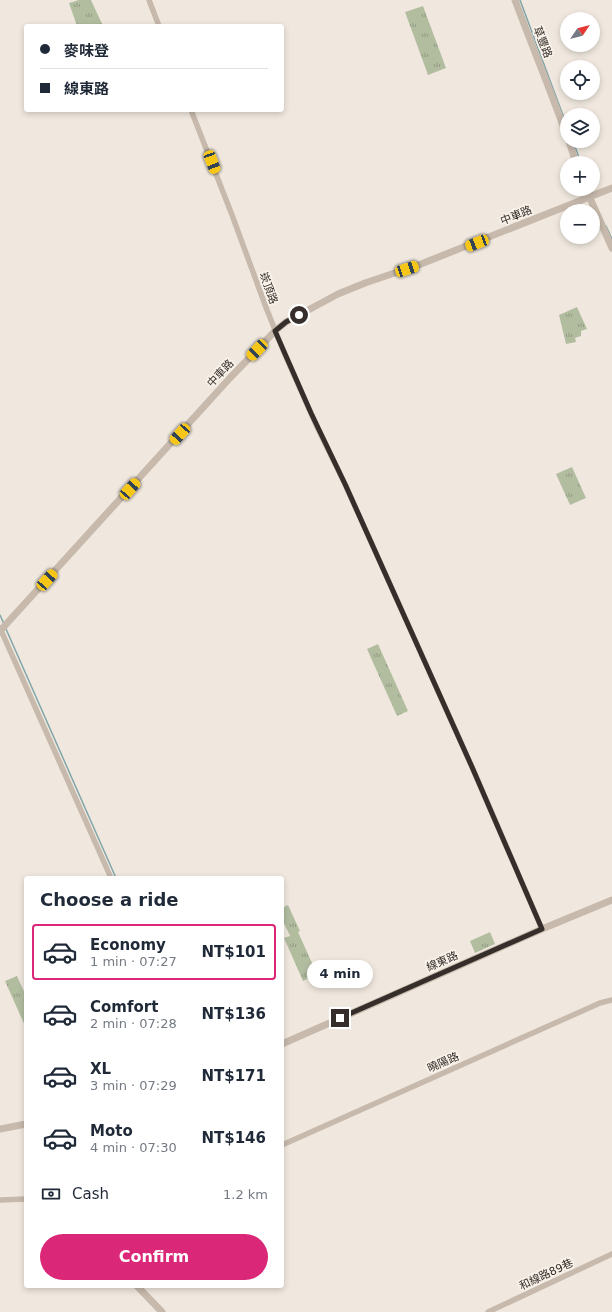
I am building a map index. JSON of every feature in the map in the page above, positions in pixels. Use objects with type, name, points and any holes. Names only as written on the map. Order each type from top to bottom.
[{"type":"street","points":[[149,0],[158,24]]},
{"type":"street","name":"草豐路","points":[[515,0],[560,117]]},
{"type":"street","name":"崁頂路","points":[[193,112],[275,331],[314,420],[345,484],[542,929]]},
{"type":"street","name":"中車路","points":[[0,629],[229,379],[275,331],[286,322],[338,294],[364,283],[421,264],[612,188]]},
{"type":"street","points":[[589,197],[612,248]]},
{"type":"street","points":[[0,629],[110,876]]},
{"type":"street","name":"線東路","points":[[284,1043],[542,929],[612,900]]},
{"type":"street","name":"曉陽路","points":[[284,1144],[600,1003],[612,1000]]},
{"type":"street","points":[[0,1129],[24,1124]]},
{"type":"street","points":[[0,1200],[24,1199]]},
{"type":"street","name":"和線路89巷","points":[[488,1312],[612,1254]]},
{"type":"street","points":[[139,1288],[162,1312]]},
{"type":"green space","points":[[79,0],[91,0],[102,24],[76,24],[69,3]]},
{"type":"green space","points":[[423,6],[446,68],[428,75],[405,12]]},
{"type":"green space","points":[[577,307],[587,329],[581,331],[581,336],[575,338],[576,342],[566,344],[559,315]]},
{"type":"green space","points":[[572,467],[586,498],[570,505],[556,474]]},
{"type":"green space","points":[[378,644],[408,711],[397,716],[367,649]]},
{"type":"green space","points":[[288,905],[300,931],[298,932],[317,974],[303,981],[284,938],[290,936],[284,923],[284,907]]},
{"type":"green space","points":[[490,932],[495,944],[475,953],[470,941]]},
{"type":"green space","points":[[17,976],[24,992],[24,1024],[5,981]]},
{"type":"waterway","points":[[520,0],[560,108]]},
{"type":"waterway","points":[[576,148],[578,156]]},
{"type":"waterway","points":[[606,226],[612,239]]},
{"type":"waterway","points":[[0,615],[4,624]]},
{"type":"waterway","points":[[6,629],[115,876]]},
{"type":"route","points":[[299,315],[286,322],[275,331],[317,427],[345,484],[472,767],[496,826],[542,929],[340,1018]]}]
